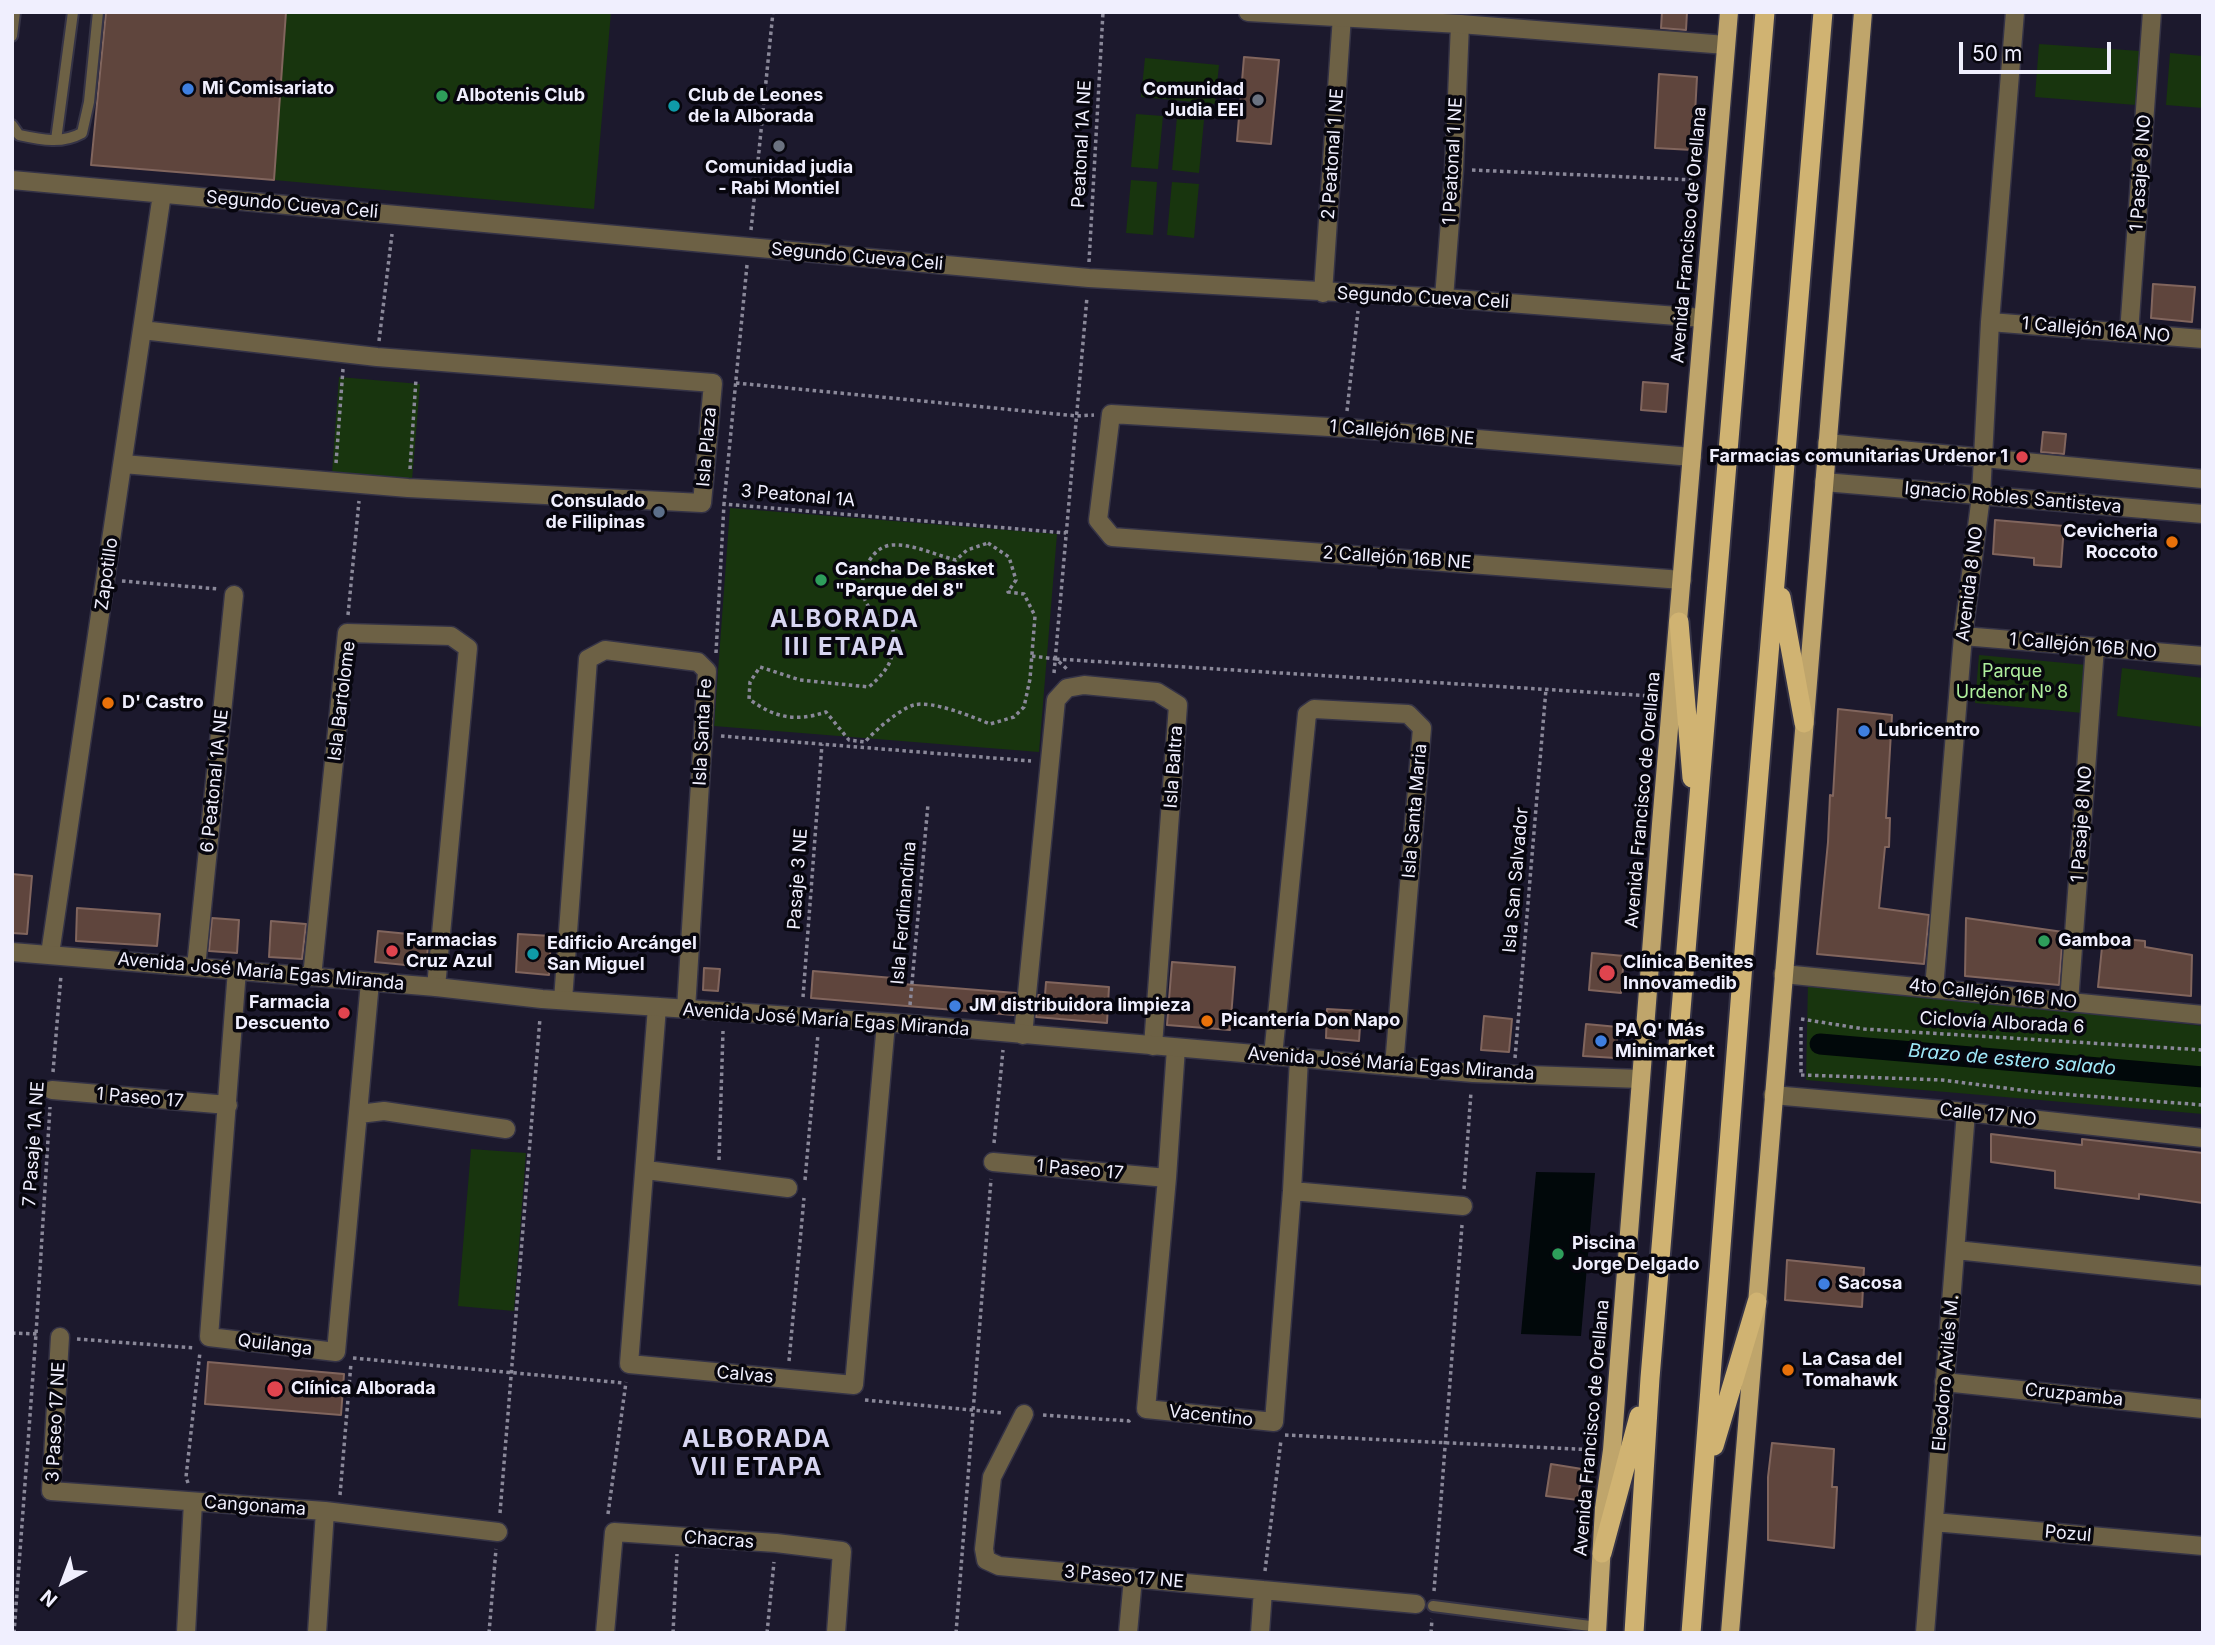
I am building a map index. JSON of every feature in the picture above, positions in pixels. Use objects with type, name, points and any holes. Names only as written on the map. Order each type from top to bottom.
[{"type":"highway","points":[[1634,1633],[1650,1378],[1765,12]]},
{"type":"highway","points":[[1691,1633],[1823,12]]},
{"type":"highway","points":[[1776,572],[1804,723]]},
{"type":"highway","points":[[1679,622],[1696,836]]},
{"type":"highway","points":[[1703,1484],[1757,1302]]},
{"type":"highway","points":[[1602,1553],[1650,1378]]},
{"type":"main road","name":"Avenida Francisco de Orellana","points":[[1598,1630],[1604,1508],[1612,1450],[1729,12]]},
{"type":"main road","points":[[1730,1633],[1863,12]]},
{"type":"street","points":[[1248,12],[1460,24],[1726,46]]},
{"type":"street","name":"Avenida 8 NO","points":[[1934,989],[1964,636],[1981,496],[1990,322],[2015,12]]},
{"type":"street","name":"1 Pasaje 8 NO","points":[[2129,333],[2152,12]]},
{"type":"street","name":"2 Peatonal 1 NE","points":[[1323,293],[1342,16]]},
{"type":"street","name":"1 Peatonal 1 NE","points":[[1444,298],[1454,170],[1460,24]]},
{"type":"street","name":"Segundo Cueva Celi","points":[[12,180],[394,215],[749,256],[1323,293],[1444,298],[1703,318]]},
{"type":"street","name":"Zapotillo","points":[[56,955],[106,580],[162,194]]},
{"type":"street","name":"1 Callejón 16A NO","points":[[1990,322],[2203,339]]},
{"type":"street","name":"Isla Plaza","points":[[123,464],[361,485],[702,503],[713,383],[377,357],[142,330]]},
{"type":"street","name":"1 Callejón 16B NE","points":[[1111,414],[1346,428],[1692,457]]},
{"type":"street","name":"2 Callejón 16B NE","points":[[1111,414],[1098,520],[1112,537],[1682,580]]},
{"type":"street","name":"Ignacio Robles Santisteva","points":[[1827,443],[2203,479]]},
{"type":"street","name":"Ignacio Robles Santisteva","points":[[1824,482],[2203,513]]},
{"type":"street","name":"6 Peatonal 1A NE","points":[[196,967],[234,595]]},
{"type":"street","name":"Isla Bartolome","points":[[312,977],[347,634],[451,636],[468,648],[436,987]]},
{"type":"street","name":"1 Callejón 16B NO","points":[[1964,636],[2203,656]]},
{"type":"street","name":"1 Pasaje 8 NO","points":[[2069,1002],[2095,647]]},
{"type":"street","name":"Isla Santa Fe","points":[[563,1000],[588,659],[605,650],[698,662],[707,671],[686,1009]]},
{"type":"street","points":[[1023,1035],[1056,700],[1068,688],[1084,685]]},
{"type":"street","name":"Isla Baltra","points":[[1084,685],[1157,692],[1178,705],[1153,1046]]},
{"type":"street","name":"Isla Santa Maria","points":[[1273,1056],[1307,714],[1314,709],[1408,714],[1422,728],[1394,1066]]},
{"type":"street","name":"Avenida José María Egas Miranda","points":[[12,952],[436,987],[542,999],[909,1024],[1473,1073],[1641,1079]]},
{"type":"street","name":"Quilanga","points":[[237,970],[209,1337],[336,1352],[370,982]]},
{"type":"street","name":"4to Callejón 16B NO","points":[[1783,974],[2203,1015]]},
{"type":"street","name":"Calvas","points":[[657,1007],[629,1364],[854,1385]]},
{"type":"street","points":[[854,1385],[886,1023]]},
{"type":"street","name":"Vacentino","points":[[1177,1048],[1146,1409],[1274,1422],[1292,1191],[1299,1058]]},
{"type":"street","name":"1 Paseo 17","points":[[52,1090],[228,1105]]},
{"type":"street","name":"Calle 17 NO","points":[[1773,1095],[1966,1112],[2203,1138]]},
{"type":"street","points":[[359,1114],[384,1111],[506,1129]]},
{"type":"street","name":"Eleodoro Avilés M.","points":[[1925,1633],[1966,1112]]},
{"type":"street","name":"1 Paseo 17","points":[[993,1162],[1167,1178]]},
{"type":"street","points":[[646,1170],[788,1188]]},
{"type":"street","points":[[1292,1191],[1463,1206]]},
{"type":"street","points":[[1956,1250],[2203,1276]]},
{"type":"street","name":"3 Paseo 17 NE","points":[[60,1338],[51,1491],[193,1502]]},
{"type":"street","name":"Cruzpamba","points":[[1944,1382],[2203,1409]]},
{"type":"street","name":"3 Paseo 17 NE","points":[[1024,1414],[992,1478],[984,1549],[986,1560],[999,1566],[1425,1605]]},
{"type":"street","name":"Cangonama","points":[[186,1633],[193,1502],[332,1512],[317,1633]]},
{"type":"street","points":[[332,1512],[498,1532]]},
{"type":"street","name":"Pozul","points":[[1934,1522],[2203,1546]]},
{"type":"street","points":[[605,1633],[614,1532]]},
{"type":"street","name":"Chacras","points":[[614,1532],[776,1543],[842,1551],[836,1633]]},
{"type":"street","points":[[1128,1633],[1133,1578]]},
{"type":"street","points":[[1260,1633],[1263,1590]]},
{"type":"lane","points":[[12,36],[15,12]]},
{"type":"lane","points":[[56,140],[73,12]]},
{"type":"lane","points":[[12,125],[19,135],[56,140],[69,141],[82,133],[87,122],[98,12]]},
{"type":"lane","name":"3 Paseo 17 NE","points":[[1425,1605],[1598,1630]]},
{"type":"path","name":"3 Peatonal 1A","points":[[773,12],[724,504],[1066,533]]},
{"type":"path","name":"Peatonal 1A NE","points":[[1053,685],[1088,278],[1103,12]]},
{"type":"path","points":[[1454,170],[1715,181]]},
{"type":"path","points":[[377,357],[394,215]]},
{"type":"path","points":[[1346,428],[1359,295]]},
{"type":"path","points":[[334,482],[344,353]]},
{"type":"path","points":[[408,488],[418,360]]},
{"type":"path","points":[[713,383],[1077,416],[1111,414]]},
{"type":"path","points":[[347,634],[361,485]]},
{"type":"path","points":[[715,665],[724,504]]},
{"type":"path","points":[[988,543],[1009,557],[1016,580],[1008,592],[1024,594],[1035,616],[1030,679],[1024,707],[1014,717],[990,724],[964,713],[914,705],[874,731],[865,742],[858,744],[849,740],[826,712],[809,718],[791,718],[765,711],[749,699],[750,682],[760,667],[800,680],[869,687],[883,674],[892,660],[892,630],[867,606],[863,586],[865,569],[874,552],[889,545],[912,546],[957,560],[967,550],[988,543]]},
{"type":"path","points":[[106,580],[217,588],[234,595]]},
{"type":"path","points":[[1032,656],[1672,697]]},
{"type":"path","points":[[1056,659],[1084,685]]},
{"type":"path","name":"Isla San Salvador","points":[[1513,1074],[1546,689]]},
{"type":"path","points":[[712,735],[822,744],[858,744],[1044,762]]},
{"type":"path","name":"Pasaje 3 NE","points":[[801,1017],[822,744]]},
{"type":"path","name":"Isla Ferdinandina","points":[[909,1024],[928,804]]},
{"type":"path","name":"7 Pasaje 1A NE","points":[[13,1633],[52,1090],[56,955]]},
{"type":"path","points":[[489,1633],[513,1372],[542,999]]},
{"type":"path","points":[[1800,1097],[1801,1009]]},
{"type":"path","points":[[719,1160],[724,1011]]},
{"type":"path","name":"Ciclovía Alborada 6","points":[[1801,1019],[1864,1029],[2203,1050]]},
{"type":"path","points":[[956,1633],[1004,1034]]},
{"type":"path","points":[[1425,1605],[1446,1442],[1473,1073]]},
{"type":"path","points":[[1801,1075],[1942,1080],[2036,1092],[2203,1105]]},
{"type":"path","points":[[12,1332],[201,1349],[186,1477],[193,1502]]},
{"type":"path","points":[[332,1512],[351,1357],[626,1384],[608,1515],[614,1532]]},
{"type":"path","points":[[854,1385],[864,1400],[973,1411],[1129,1421],[1146,1409]]},
{"type":"path","points":[[1263,1590],[1282,1434],[1612,1450]]},
{"type":"path","points":[[673,1633],[678,1537]]},
{"type":"path","points":[[768,1633],[776,1543]]},
{"type":"green space","name":"Albotenis Club","points":[[286,12],[611,12],[594,209],[274,180]]},
{"type":"green space","points":[[2039,44],[2140,51],[2136,105],[2035,97]]},
{"type":"green space","points":[[2170,53],[2203,56],[2203,108],[2166,105]]},
{"type":"green space","points":[[1145,58],[1219,65],[1215,104],[1141,97]]},
{"type":"green space","points":[[1136,114],[1163,116],[1158,169],[1131,167]]},
{"type":"green space","points":[[1177,117],[1204,120],[1199,173],[1172,170]]},
{"type":"green space","points":[[1131,180],[1157,182],[1153,235],[1126,233]]},
{"type":"green space","points":[[1172,182],[1199,184],[1194,238],[1167,235]]},
{"type":"green space","points":[[339,377],[420,384],[412,480],[332,473]]},
{"type":"green space","points":[[730,508],[1057,534],[1039,752],[714,726]]},
{"type":"green space","name":"Parque Urdenor Nº 8","points":[[1979,655],[2087,665],[2083,713],[1975,703]]},
{"type":"green space","points":[[2122,668],[2203,678],[2203,727],[2117,716]]},
{"type":"green space","points":[[1808,982],[2203,1026],[2203,1114],[1806,1080]]},
{"type":"green space","points":[[471,1149],[526,1153],[514,1311],[458,1306]]},
{"type":"shaded area","name":"Piscina Jorge Delgado","points":[[1536,1172],[1595,1173],[1581,1336],[1521,1334]]},
{"type":"building","name":"Mi Comisariato","points":[[106,12],[286,12],[274,180],[91,165]]},
{"type":"building","points":[[1662,12],[1687,12],[1686,30],[1661,28]]},
{"type":"building","name":"Comunidad Judia EEI","points":[[1244,57],[1279,60],[1271,144],[1237,141]]},
{"type":"building","points":[[1659,74],[1697,77],[1693,150],[1655,148]]},
{"type":"building","points":[[2153,284],[2195,287],[2192,322],[2151,318]]},
{"type":"building","points":[[1643,382],[1668,384],[1666,412],[1641,410]]},
{"type":"building","points":[[2043,432],[2066,434],[2064,454],[2041,452]]},
{"type":"building","points":[[1995,520],[2064,526],[2061,567],[2034,565],[2034,558],[1993,554]]},
{"type":"building","points":[[1838,709],[1892,715],[1886,818],[1890,818],[1889,847],[1885,847],[1879,908],[1929,915],[1924,964],[1817,954],[1830,795],[1833,796]]},
{"type":"building","points":[[12,874],[32,876],[27,934],[12,933]]},
{"type":"building","points":[[77,908],[160,914],[157,946],[76,941]]},
{"type":"building","points":[[212,918],[239,920],[237,953],[209,951]]},
{"type":"building","points":[[1966,918],[2063,932],[2059,985],[1965,976]]},
{"type":"building","points":[[271,921],[306,924],[302,959],[269,957]]},
{"type":"building","points":[[378,931],[429,936],[426,967],[375,962]]},
{"type":"building","name":"Edificio Arcángel San Miguel","points":[[518,934],[551,936],[549,975],[516,972]]},
{"type":"building","points":[[2103,937],[2145,941],[2145,947],[2192,955],[2191,996],[2098,987]]},
{"type":"building","name":"Clínica Benites Innovamedib","points":[[1592,953],[1624,956],[1621,993],[1589,990]]},
{"type":"building","points":[[1172,962],[1235,967],[1230,1030],[1167,1025]]},
{"type":"building","points":[[704,968],[720,969],[718,991],[703,990]]},
{"type":"building","points":[[813,971],[904,979],[903,984],[1016,993],[1014,1015],[811,998]]},
{"type":"building","points":[[1046,982],[1109,987],[1107,1023],[1036,1017],[1038,995],[1045,995]]},
{"type":"building","points":[[1327,1009],[1361,1011],[1359,1041],[1326,1038]]},
{"type":"building","points":[[1484,1016],[1512,1019],[1509,1052],[1481,1050]]},
{"type":"building","name":"PA Q' Más Minimarket","points":[[1586,1024],[1618,1027],[1616,1058],[1583,1056]]},
{"type":"building","points":[[1991,1134],[2082,1145],[2082,1139],[2203,1153],[2203,1203],[2139,1194],[2139,1199],[2055,1188],[2055,1171],[1991,1162]]},
{"type":"building","name":"Sacosa","points":[[1787,1260],[1864,1268],[1862,1307],[1785,1300]]},
{"type":"building","name":"Clínica Alborada","points":[[208,1362],[344,1374],[341,1415],[205,1404]]},
{"type":"building","points":[[1772,1443],[1834,1449],[1832,1487],[1837,1487],[1834,1548],[1768,1540],[1768,1477]]},
{"type":"building","points":[[1551,1464],[1582,1469],[1578,1500],[1546,1496]]},
{"type":"waterway","name":"Brazo de estero salado","points":[[1820,1044],[2203,1077]]},
{"type":"place","name":"Mi Comisariato","points":[[188,89]]},
{"type":"place","name":"Albotenis Club","points":[[442,96]]},
{"type":"place","name":"Comunidad Judia EEI","points":[[1258,100]]},
{"type":"place","name":"Club de Leones de la Alborada","points":[[674,106]]},
{"type":"place","name":"Comunidad judia - Rabi Montiel","points":[[779,146]]},
{"type":"place","name":"Farmacias comunitarias Urdenor 1","points":[[2022,457]]},
{"type":"place","name":"Consulado de Filipinas","points":[[659,512]]},
{"type":"place","name":"Cevicheria Roccoto","points":[[2172,542]]},
{"type":"place","name":"Cancha De Basket \"Parque del 8\"","points":[[821,580]]},
{"type":"place","name":"D' Castro","points":[[108,703]]},
{"type":"place","name":"Lubricentro","points":[[1864,731]]},
{"type":"place","name":"Gamboa","points":[[2044,941]]},
{"type":"place","name":"Farmacias Cruz Azul","points":[[392,951]]},
{"type":"place","name":"Edificio Arcángel San Miguel","points":[[533,954]]},
{"type":"place","name":"Clínica Benites Innovamedib","points":[[1607,973]]},
{"type":"place","name":"JM distribuidora limpieza","points":[[955,1006]]},
{"type":"place","name":"Farmacia Descuento","points":[[344,1013]]},
{"type":"place","name":"Picantería Don Napo","points":[[1207,1021]]},
{"type":"place","name":"PA Q' Más Minimarket","points":[[1601,1041]]},
{"type":"place","name":"Piscina Jorge Delgado","points":[[1558,1254]]},
{"type":"place","name":"Sacosa","points":[[1824,1284]]},
{"type":"place","name":"La Casa del Tomahawk","points":[[1788,1370]]},
{"type":"place","name":"Clínica Alborada","points":[[275,1389]]},
{"type":"district","name":"ALBORADA III ETAPA","points":[[845,634]]},
{"type":"district","name":"ALBORADA VII ETAPA","points":[[757,1454]]}]
